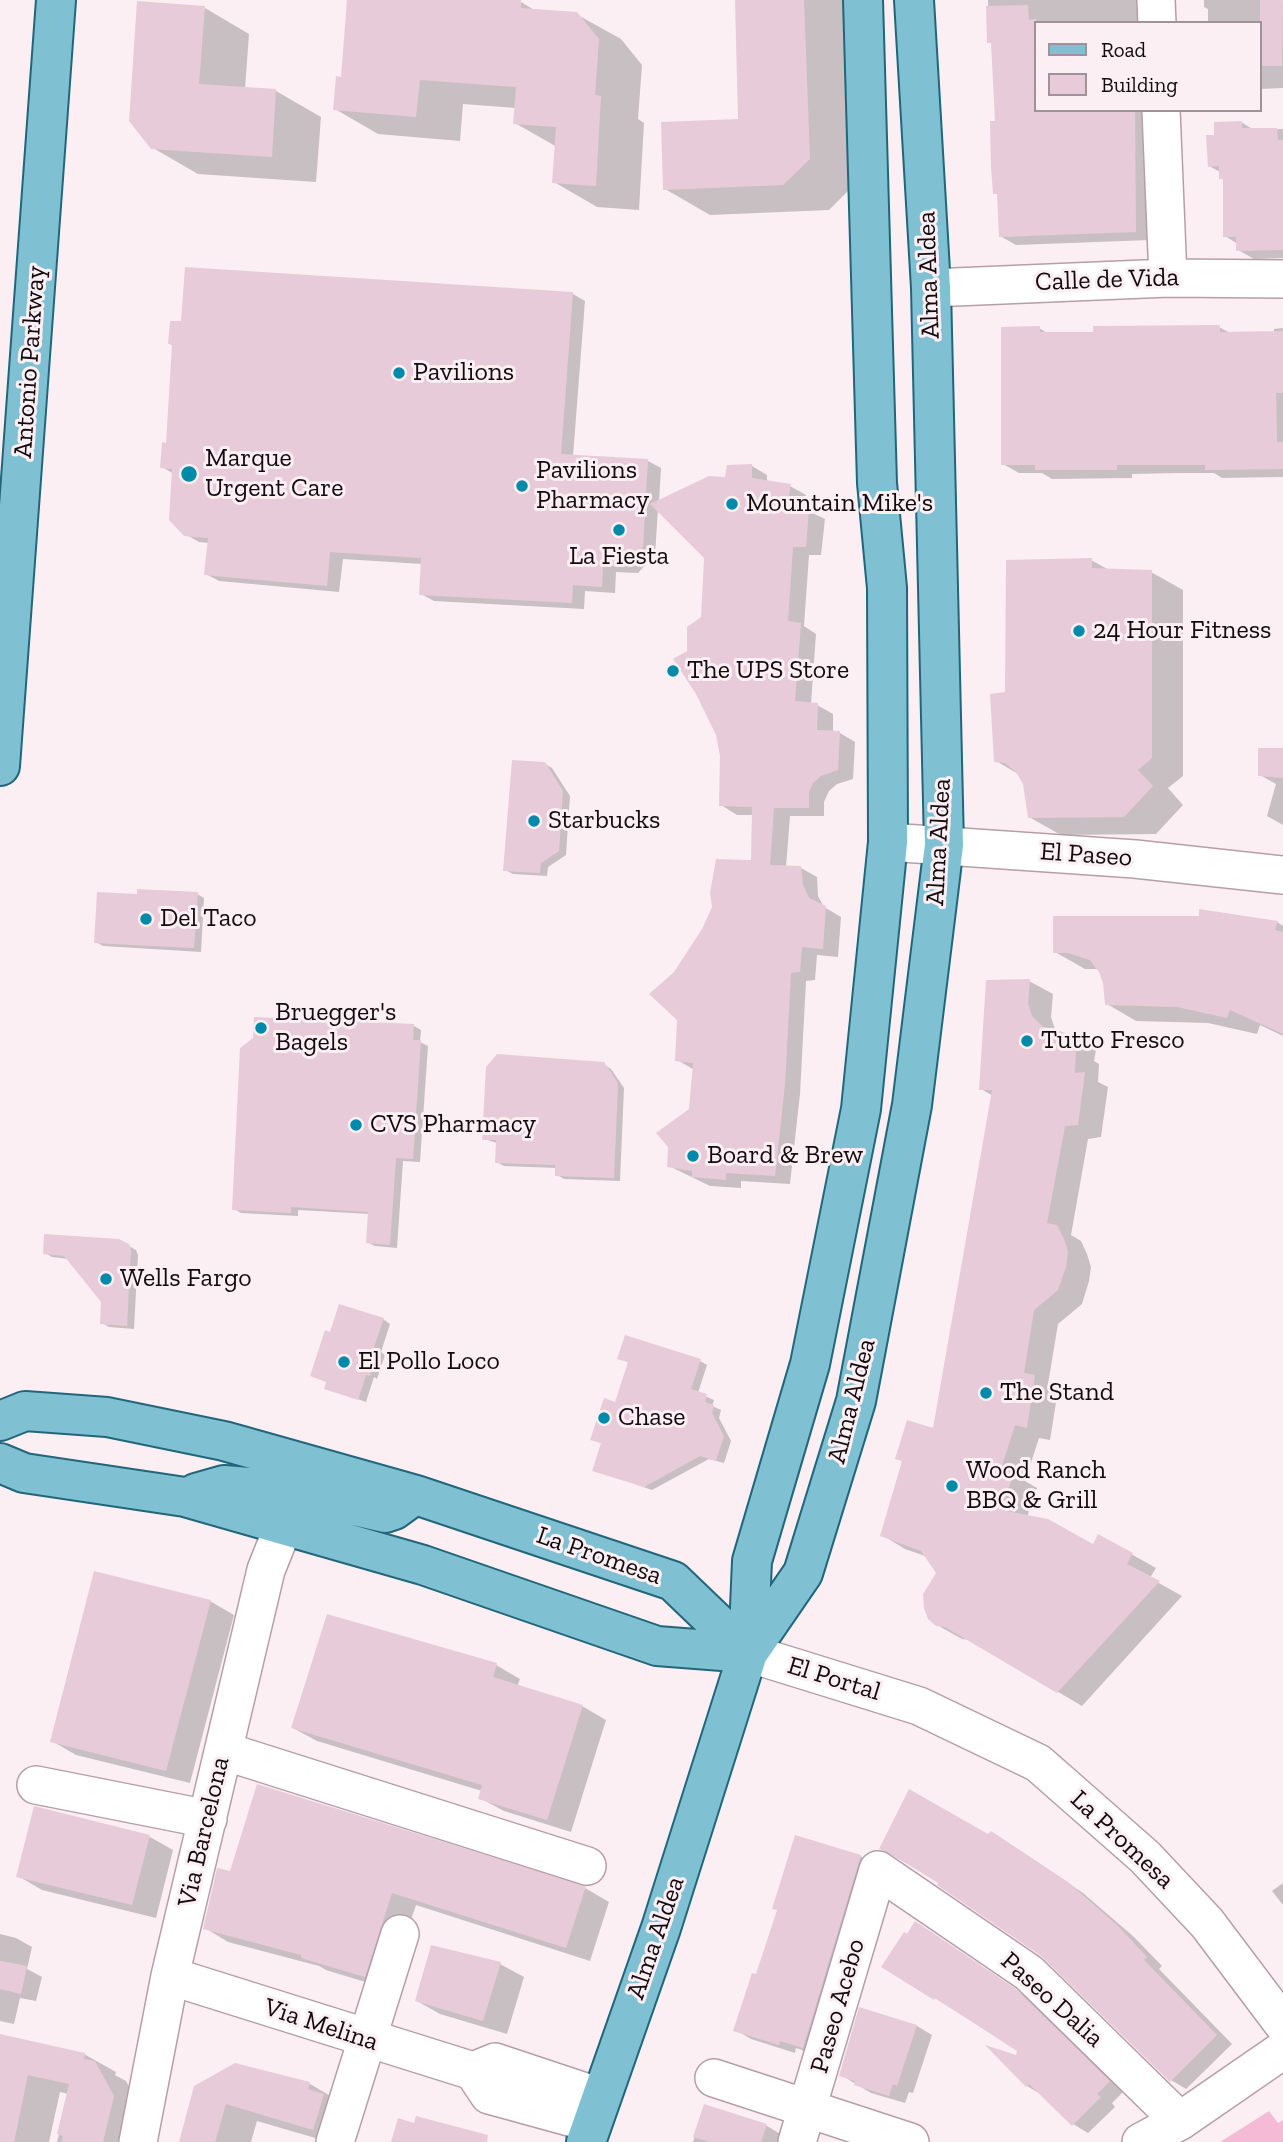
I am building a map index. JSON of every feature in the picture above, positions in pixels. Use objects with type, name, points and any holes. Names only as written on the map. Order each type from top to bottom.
[{"type":"main road","name":"Antonio Parkway","points":[[0,766],[56,0]]},
{"type":"main road","name":"Alma Aldea","points":[[592,2121],[661,1928],[748,1653],[752,1561],[810,1364],[861,1109],[888,842],[887,588],[877,483],[863,0]]},
{"type":"main road","name":"Alma Aldea","points":[[748,1653],[803,1573],[856,1401],[912,1105],[944,845],[931,288],[914,0]]},
{"type":"main road","points":[[864,50],[887,84],[894,108],[902,226],[931,288]]},
{"type":"main road","name":"La Promesa","points":[[0,1421],[25,1411],[107,1417],[224,1441],[416,1495],[674,1581],[748,1653]]},
{"type":"main road","points":[[0,1463],[24,1473],[185,1497],[424,1565],[657,1646],[748,1653]]},
{"type":"main road","points":[[185,1497],[224,1485],[285,1490],[385,1513],[416,1495]]},
{"type":"street","points":[[1156,0],[1157,21]]},
{"type":"street","points":[[1161,112],[1168,278]]},
{"type":"street","name":"Calle de Vida","points":[[931,288],[1168,278],[1283,279]]},
{"type":"street","name":"El Paseo","points":[[888,842],[1135,859],[1283,876]]},
{"type":"street","name":"Via Barcelona","points":[[138,2142],[170,1976],[266,1570],[284,1525]]},
{"type":"street","name":"El Portal","points":[[748,1653],[919,1706]]},
{"type":"street","name":"La Promesa","points":[[919,1706],[1038,1763],[1145,1857],[1206,1923],[1283,2024]]},
{"type":"street","points":[[224,1751],[587,1866]]},
{"type":"street","points":[[36,1785],[208,1819]]},
{"type":"street","name":"Paseo Dalia","points":[[878,1870],[1029,1973],[1180,2121]]},
{"type":"street","name":"Paseo Acebo","points":[[803,2125],[878,1870]]},
{"type":"street","points":[[335,2142],[400,1934]]},
{"type":"street","name":"Via Melina","points":[[170,1976],[472,2071],[489,2095],[592,2121]]},
{"type":"street","points":[[1142,2142],[1180,2121],[1283,2050]]},
{"type":"street","points":[[714,2078],[803,2125],[909,2142]]},
{"type":"shaded area","points":[[1269,2111],[1278,2123],[1283,2120],[1283,2142],[1220,2142]]},
{"type":"building","points":[[347,0],[521,0],[521,8],[577,12],[599,39],[595,95],[601,96],[596,186],[552,183],[556,127],[513,124],[516,87],[420,80],[416,117],[333,110],[336,76],[341,77]]},
{"type":"building","points":[[735,0],[804,0],[810,159],[783,185],[663,190],[661,122],[738,119]]},
{"type":"building","points":[[1260,0],[1283,0],[1282,66],[1262,66]]},
{"type":"building","points":[[137,1],[205,6],[199,84],[276,89],[272,157],[151,149],[129,121]]},
{"type":"building","points":[[1028,5],[1029,20],[1036,19],[1034,112],[1135,112],[1136,232],[999,237],[997,194],[993,194],[991,167],[990,121],[995,121],[986,6]]},
{"type":"building","points":[[1242,121],[1242,128],[1277,128],[1278,140],[1283,140],[1283,250],[1236,251],[1236,237],[1223,237],[1223,179],[1219,179],[1219,166],[1208,167],[1206,135],[1214,135],[1214,122]]},
{"type":"building","name":"Pavilions","points":[[185,267],[573,292],[561,454],[648,459],[643,547],[624,567],[603,565],[602,587],[573,585],[572,603],[419,595],[421,558],[330,552],[327,586],[204,575],[208,538],[184,536],[169,520],[172,469],[160,468],[162,442],[166,443],[172,344],[168,344],[170,321],[181,321]]},
{"type":"building","points":[[1220,325],[1220,332],[1283,331],[1283,393],[1276,393],[1277,442],[1283,442],[1283,469],[1205,470],[1205,465],[1117,465],[1117,470],[1035,470],[1035,465],[1001,465],[1001,327],[1040,326],[1040,332],[1093,332],[1093,326]]},
{"type":"building","points":[[752,464],[752,478],[791,484],[787,506],[809,508],[806,547],[793,547],[788,621],[801,623],[795,701],[818,703],[817,730],[840,731],[838,770],[821,776],[813,783],[809,792],[809,808],[774,808],[770,865],[801,866],[803,885],[809,898],[826,906],[823,949],[802,947],[800,972],[791,973],[785,1084],[775,1176],[726,1173],[726,1180],[692,1177],[692,1171],[667,1167],[668,1147],[656,1133],[689,1109],[693,1063],[675,1061],[677,1020],[649,994],[674,972],[702,929],[712,907],[710,893],[716,859],[751,860],[752,807],[719,806],[720,756],[716,735],[696,694],[673,659],[687,651],[687,627],[701,617],[704,558],[650,504],[709,476],[725,477],[727,465]]},
{"type":"building","name":"24 Hour Fitness","points":[[1092,558],[1092,568],[1152,570],[1152,758],[1138,770],[1153,786],[1124,817],[1028,818],[1023,784],[1016,772],[1005,763],[994,762],[990,694],[1005,692],[1006,560]]},
{"type":"building","points":[[1258,748],[1283,748],[1283,778],[1258,776]]},
{"type":"building","name":"Starbucks","points":[[512,760],[545,762],[563,791],[559,851],[541,863],[540,873],[503,871]]},
{"type":"building","name":"Del Taco","points":[[137,889],[198,892],[194,948],[94,943],[97,892],[137,894]]},
{"type":"building","points":[[1199,909],[1278,921],[1275,930],[1283,932],[1283,1034],[1230,1010],[1227,1018],[1177,1007],[1105,1005],[1103,983],[1090,960],[1068,953],[1053,953],[1053,916],[1199,916]]},
{"type":"building","points":[[1030,979],[1028,1003],[1032,1016],[1042,1026],[1073,1035],[1071,1048],[1076,1048],[1075,1073],[1085,1072],[1078,1125],[1065,1126],[1047,1223],[1057,1225],[1064,1239],[1068,1252],[1066,1267],[1058,1290],[1034,1310],[1024,1373],[1035,1375],[1027,1428],[1015,1425],[1001,1469],[1014,1473],[1001,1510],[1048,1519],[1093,1544],[1098,1534],[1133,1553],[1127,1564],[1160,1581],[1057,1693],[928,1619],[923,1594],[936,1573],[921,1551],[880,1536],[902,1461],[895,1459],[907,1420],[933,1428],[992,1090],[979,1090],[986,980]]},
{"type":"building","name":"CVS Pharmacy","points":[[254,1017],[414,1024],[413,1040],[421,1040],[413,1159],[396,1158],[390,1245],[366,1243],[368,1212],[291,1207],[291,1213],[232,1210],[240,1048],[253,1038]]},
{"type":"building","points":[[497,1054],[604,1062],[618,1083],[614,1178],[555,1176],[555,1165],[495,1163],[496,1140],[482,1140],[486,1067]]},
{"type":"building","name":"Wells Fargo","points":[[44,1234],[119,1239],[129,1244],[131,1249],[127,1326],[100,1324],[101,1302],[64,1256],[43,1254]]},
{"type":"building","name":"El Pollo Loco","points":[[339,1304],[384,1318],[374,1347],[378,1349],[370,1376],[366,1375],[358,1400],[324,1389],[326,1382],[310,1376],[325,1330],[330,1332]]},
{"type":"building","points":[[625,1335],[701,1359],[691,1389],[707,1394],[705,1402],[714,1405],[712,1413],[724,1436],[716,1461],[700,1456],[644,1487],[592,1471],[601,1443],[590,1440],[604,1398],[615,1402],[628,1362],[617,1359]]},
{"type":"building","points":[[94,1571],[211,1600],[166,1771],[50,1742]]},
{"type":"building","points":[[327,1614],[497,1663],[493,1677],[583,1705],[547,1820],[478,1799],[482,1785],[291,1728]]},
{"type":"building","points":[[257,1784],[586,1886],[566,1948],[392,1893],[365,1977],[301,1958],[301,1955],[203,1929],[217,1868],[230,1871]]},
{"type":"building","points":[[909,1789],[988,1834],[991,1831],[1068,1882],[1118,1926],[1147,1957],[1144,1960],[1217,2035],[1170,2082],[1041,1956],[937,1885],[938,1883],[879,1849]]},
{"type":"building","points":[[34,1806],[150,1835],[132,1905],[16,1877]]},
{"type":"building","points":[[795,1835],[861,1855],[803,2048],[780,2041],[779,2045],[733,2031],[752,1973],[756,1974],[777,1910],[772,1909]]},
{"type":"building","points":[[915,1921],[1016,1989],[1110,2081],[1097,2094],[1101,2097],[1072,2126],[1029,2084],[1026,2087],[985,2045],[1016,2055],[1017,2051],[881,1967],[904,1932],[907,1934]]},
{"type":"building","points":[[431,1945],[501,1962],[483,2021],[415,2001]]},
{"type":"building","points":[[0,1961],[27,1966],[21,1994],[0,1989]]},
{"type":"building","points":[[859,2007],[917,2025],[897,2086],[893,2084],[889,2096],[854,2085],[855,2081],[839,2076]]},
{"type":"building","points":[[0,2034],[85,2053],[84,2059],[95,2061],[114,2096],[103,2142],[62,2142],[63,2136],[57,2134],[69,2084],[28,2075],[14,2142],[0,2142]]},
{"type":"building","points":[[235,2063],[310,2082],[308,2089],[324,2094],[313,2130],[226,2104],[215,2142],[179,2142],[194,2086]]},
{"type":"building","points":[[704,2104],[767,2124],[761,2142],[710,2142],[693,2137]]},
{"type":"building","points":[[416,2116],[488,2135],[487,2142],[391,2142],[398,2118],[414,2123]]},
{"type":"place","name":"Pavilions","points":[[399,373]]},
{"type":"place","name":"Marque Urgent Care","points":[[189,474]]},
{"type":"place","name":"Pavilions Pharmacy","points":[[522,486]]},
{"type":"place","name":"Mountain Mike's","points":[[732,504]]},
{"type":"place","name":"La Fiesta","points":[[619,530]]},
{"type":"place","name":"24 Hour Fitness","points":[[1079,631]]},
{"type":"place","name":"The UPS Store","points":[[673,671]]},
{"type":"place","name":"Starbucks","points":[[534,821]]},
{"type":"place","name":"Del Taco","points":[[146,919]]},
{"type":"place","name":"Bruegger's Bagels","points":[[261,1028]]},
{"type":"place","name":"Tutto Fresco","points":[[1027,1041]]},
{"type":"place","name":"CVS Pharmacy","points":[[356,1125]]},
{"type":"place","name":"Board & Brew","points":[[693,1156]]},
{"type":"place","name":"Wells Fargo","points":[[106,1279]]},
{"type":"place","name":"El Pollo Loco","points":[[344,1362]]},
{"type":"place","name":"The Stand","points":[[986,1393]]},
{"type":"place","name":"Chase","points":[[604,1418]]},
{"type":"place","name":"Wood Ranch BBQ & Grill","points":[[952,1486]]}]
